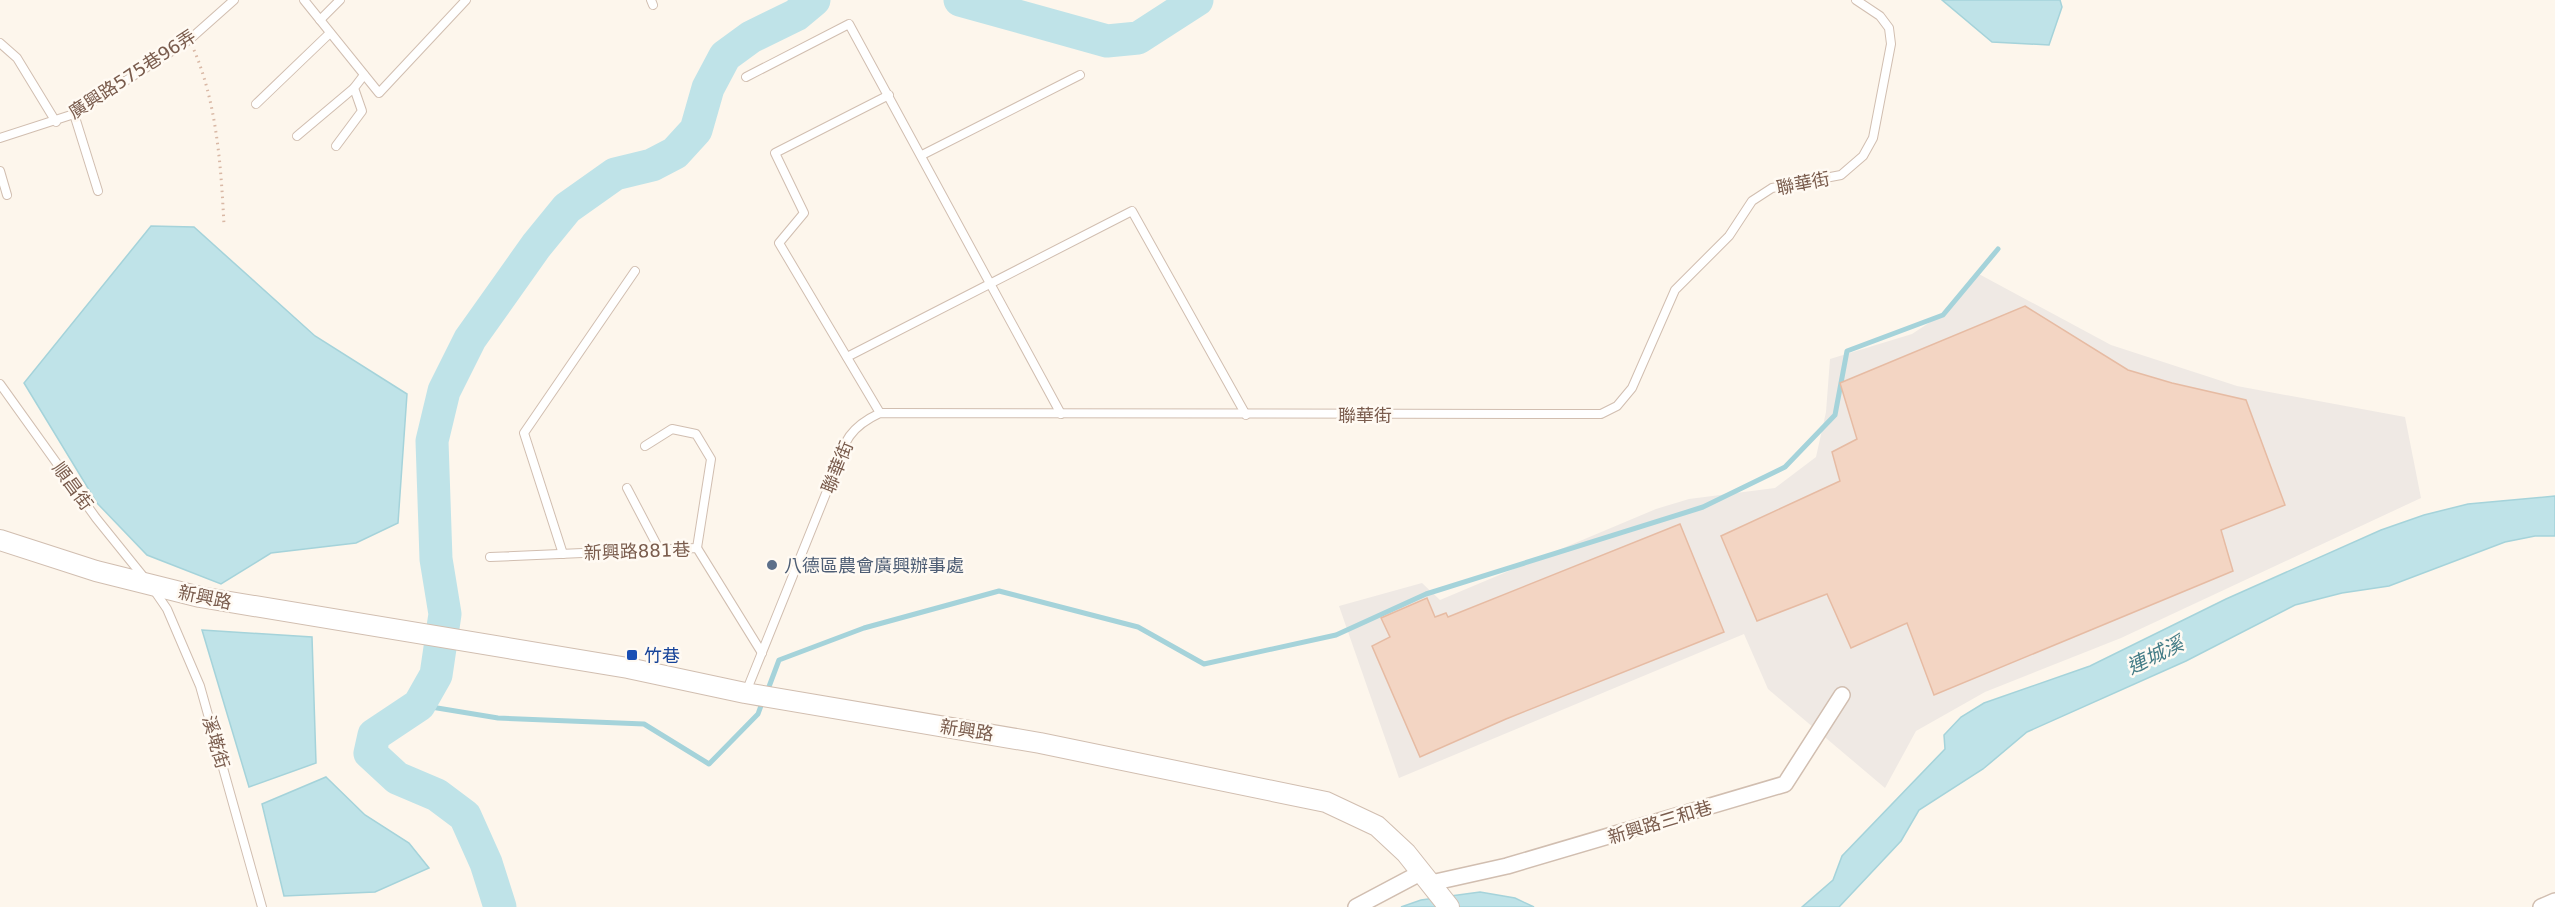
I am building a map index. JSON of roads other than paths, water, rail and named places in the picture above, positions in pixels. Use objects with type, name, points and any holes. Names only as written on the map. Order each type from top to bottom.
[{"type":"street","name":"新興路","points":[[0,540],[96,571],[258,608],[628,668],[749,694],[1040,743],[1326,802],[1377,826],[1406,853],[1449,907]]},
{"type":"street","name":"新興路三和巷","points":[[1356,907],[1429,881],[1507,867],[1785,784],[1842,695]]},
{"type":"street","points":[[2541,907],[2555,901]]},
{"type":"lane","name":"廣興路575巷96弄","points":[[56,122],[74,114],[189,40],[234,0]]},
{"type":"lane","points":[[304,0],[379,93],[466,0]]},
{"type":"lane","points":[[320,20],[340,0]]},
{"type":"lane","name":"聯華街","points":[[749,694],[762,653],[835,471],[844,441],[864,421],[880,413],[1601,414],[1617,406],[1632,388],[1675,290],[1729,236],[1752,201],[1773,188],[1841,175],[1863,156],[1873,138],[1891,44],[1889,28],[1880,15],[1856,0]]},
{"type":"lane","points":[[746,77],[849,24],[1061,414]]},
{"type":"lane","points":[[256,104],[330,33]]},
{"type":"lane","points":[[0,44],[17,58],[56,122],[0,138]]},
{"type":"lane","points":[[297,136],[354,88],[364,75]]},
{"type":"lane","points":[[922,156],[1080,75]]},
{"type":"lane","points":[[336,146],[362,111],[354,88]]},
{"type":"lane","points":[[880,413],[779,243],[804,213],[775,153],[889,95]]},
{"type":"lane","points":[[74,114],[98,191]]},
{"type":"lane","points":[[0,171],[7,195]]},
{"type":"lane","points":[[847,357],[1132,211],[1246,415]]},
{"type":"lane","points":[[563,554],[524,433],[635,271]]},
{"type":"lane","name":"順昌街","points":[[0,384],[96,518],[150,584]]},
{"type":"lane","points":[[645,446],[672,429],[696,434],[711,459],[697,548]]},
{"type":"lane","points":[[627,488],[659,549]]},
{"type":"lane","name":"新興路881巷","points":[[490,557],[697,548],[762,653]]},
{"type":"lane","name":"溪墘街","points":[[150,584],[167,609],[200,686],[262,907]]},
{"type":"water","points":[[1942,0],[2060,0],[2062,7],[2049,45],[1992,42]]},
{"type":"water","points":[[151,226],[194,227],[315,336],[407,394],[398,523],[356,543],[271,553],[221,584],[147,555],[97,503],[24,383]]},
{"type":"water","name":"連城溪","points":[[2555,496],[2555,536],[2535,536],[2505,542],[2389,586],[2342,593],[2295,605],[2186,661],[2027,732],[1983,769],[1919,810],[1901,841],[1839,907],[1802,907],[1833,880],[1842,856],[1945,749],[1944,735],[1961,717],[1984,703],[2090,666],[2226,599],[2381,530],[2424,515],[2468,504]]},
{"type":"water","points":[[202,630],[312,637],[316,763],[249,787]]},
{"type":"water","points":[[326,777],[365,815],[409,843],[429,868],[375,892],[284,896],[262,804]]},
{"type":"water","points":[[1480,892],[1515,898],[1534,907],[1401,907],[1421,900]]},
{"type":"waterway","points":[[500,907],[486,863],[465,816],[437,795],[397,778],[370,753],[374,735],[419,705],[436,675],[445,614],[436,559],[432,441],[444,391],[470,339],[536,246],[567,208],[615,174],[652,165],[675,153],[696,130],[708,88],[725,56],[751,37],[796,15],[814,0]]},
{"type":"waterway","points":[[960,0],[1107,41],[1138,38],[1197,0]]},
{"type":"waterway","points":[[767,692],[779,660],[864,628],[999,591],[1138,627],[1204,664],[1336,635],[1426,594],[1703,507],[1785,467],[1835,415],[1847,351],[1943,315],[1998,249]]},
{"type":"waterway","points":[[419,705],[498,718],[644,724],[709,764],[758,714],[763,700]]},
{"type":"place","name":"八德區農會廣興辦事處","points":[[772,565]]},
{"type":"place","name":"竹巷","points":[[632,655]]}]
